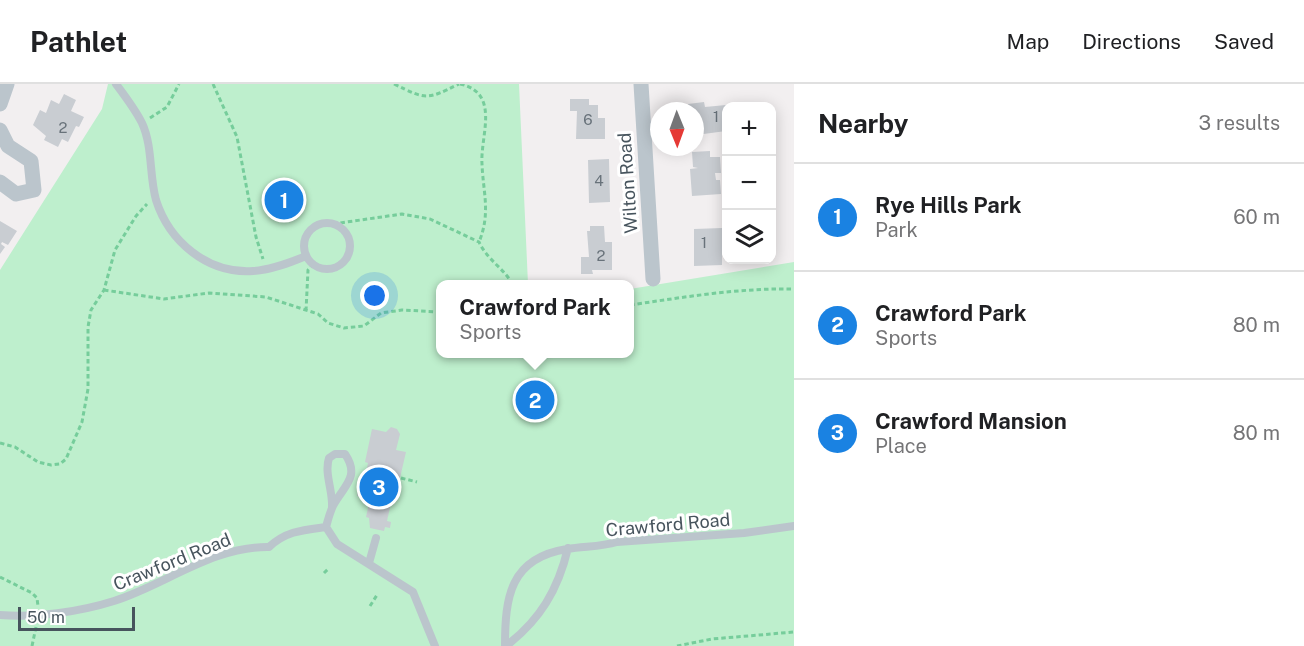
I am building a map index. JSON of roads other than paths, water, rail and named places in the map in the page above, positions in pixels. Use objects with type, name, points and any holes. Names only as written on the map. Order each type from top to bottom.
[{"type":"street","points":[[0,104],[7,84]]},
{"type":"street","name":"Wilton Road","points":[[641,84],[653,279]]},
{"type":"street","points":[[0,130],[4,149],[31,161],[34,190],[16,194],[0,182]]},
{"type":"lane","points":[[116,84],[142,123],[152,159],[156,197],[171,233],[183,246],[210,264],[236,270],[267,269],[306,256]]},
{"type":"lane","points":[[333,224],[340,227],[348,239],[348,253],[340,265],[333,268],[312,264],[306,256],[304,245],[309,233],[320,225],[333,224]]},
{"type":"lane","points":[[332,507],[352,472],[352,464],[345,454],[335,454],[329,458],[326,466],[333,492],[332,507],[326,527],[337,544],[413,592],[435,646]]},
{"type":"lane","name":"Crawford Road","points":[[506,646],[506,608],[512,584],[535,559],[568,548],[605,546],[617,542],[744,533],[794,526]]},
{"type":"lane","name":"Crawford Road","points":[[0,615],[38,614],[115,601],[183,569],[250,548],[269,547],[278,539],[295,531],[326,527]]},
{"type":"lane","points":[[369,563],[376,538]]},
{"type":"lane","points":[[506,646],[539,615],[554,594],[568,548]]},
{"type":"place","name":"Rye Hills Park","points":[[284,200]]},
{"type":"place","name":"Crawford Park","points":[[535,400]]},
{"type":"place","name":"Crawford Mansion","points":[[379,487]]}]
